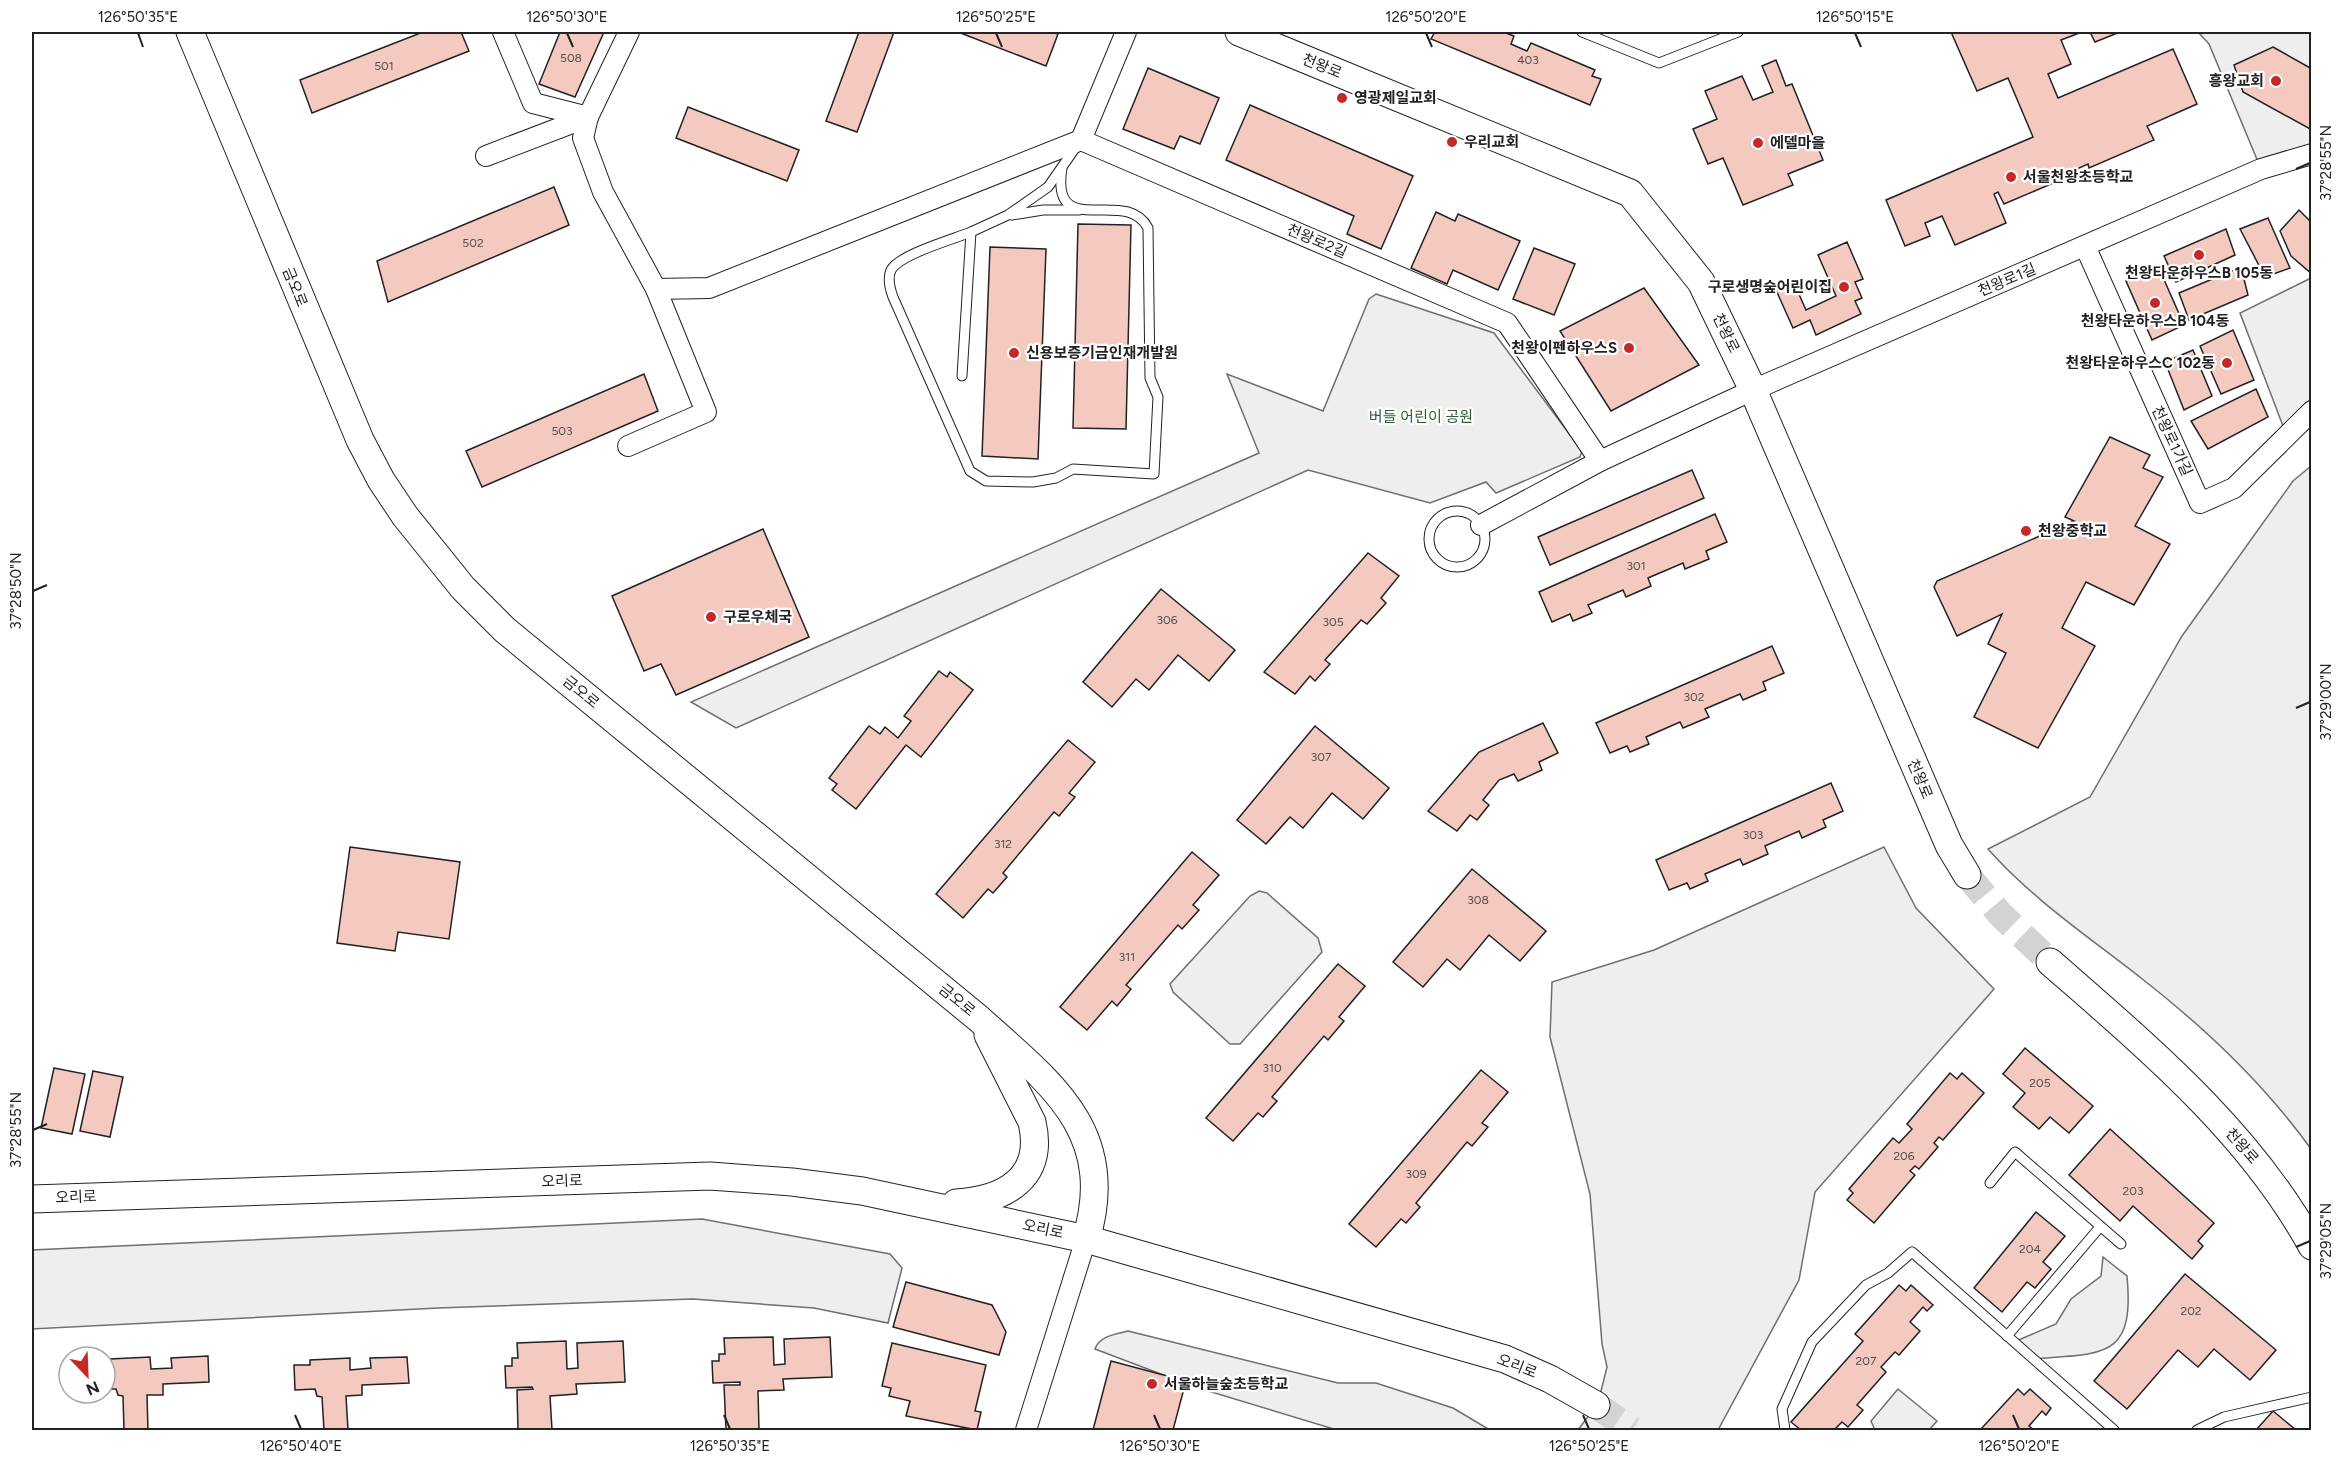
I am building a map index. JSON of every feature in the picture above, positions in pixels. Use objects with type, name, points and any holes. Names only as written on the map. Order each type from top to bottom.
[{"type":"main road","name":"천왕로","points":[[1239,32],[1629,193],[1701,282],[1753,390],[1948,846],[1967,875]]},
{"type":"main road","name":"금오로","points":[[195,33],[360,440],[381,480],[434,554],[505,630],[978,1018],[1059,1095],[1074,1114],[1086,1137],[1093,1162],[1096,1189],[1094,1212],[1086,1239]]},
{"type":"main road","name":"천왕로","points":[[2050,962],[2205,1104],[2255,1159],[2298,1221],[2312,1246]]},
{"type":"main road","points":[[933,1205],[978,1202],[997,1196],[1011,1188],[1026,1174],[1035,1154],[1036,1138],[1032,1122],[978,1018]]},
{"type":"main road","name":"오리로","points":[[32,1199],[710,1176],[815,1185],[933,1205],[1086,1239],[1505,1359],[1550,1379],[1596,1405]]},
{"type":"street","points":[[503,32],[533,103],[588,117]]},
{"type":"street","points":[[628,446],[706,412],[656,289],[603,192],[583,138],[588,117],[629,32]]},
{"type":"street","points":[[656,289],[709,288],[1081,140],[1126,32]]},
{"type":"street","points":[[486,156],[588,117]]},
{"type":"street","name":"천왕로2길","points":[[1081,140],[1507,323],[1600,462]]},
{"type":"street","name":"천왕로1길","points":[[1753,390],[2260,169],[2312,154]]},
{"type":"street","name":"천왕로1가길","points":[[2085,246],[2200,503],[2234,488],[2312,411]]},
{"type":"street","points":[[1481,525],[1600,462],[1753,390]]},
{"type":"street","name":"오리로","points":[[1026,1431],[1086,1239]]},
{"type":"lane","points":[[1582,32],[1659,63],[1738,32]]},
{"type":"lane","points":[[1008,215],[1043,210],[1132,212],[1144,221],[1148,228],[1150,378],[1158,397],[1154,474],[1073,469],[1056,478],[1033,482],[986,481],[970,471],[893,297],[889,279],[891,271],[906,258],[1008,215],[1048,187],[1081,140]]},
{"type":"lane","points":[[1062,168],[1059,187],[1062,196],[1076,209],[1085,210]]},
{"type":"lane","points":[[962,376],[971,232]]},
{"type":"lane","points":[[1448,513],[1467,513],[1481,525],[1485,543],[1476,560],[1468,565],[1450,567],[1442,563],[1430,549],[1429,540],[1434,523],[1448,513]]},
{"type":"lane","points":[[1990,1184],[2015,1152],[2121,1244]]},
{"type":"lane","points":[[2007,1336],[2100,1227]]},
{"type":"lane","points":[[1785,1431],[1782,1409],[1812,1342],[1866,1285],[1888,1273],[1912,1252],[2114,1431]]},
{"type":"lane","points":[[2197,1431],[2224,1417],[2312,1397]]},
{"type":"green space","points":[[2198,32],[2311,32],[2311,153],[2261,169],[2209,44]]},
{"type":"green space","points":[[2309,279],[2311,282],[2311,399],[2283,426],[2240,313]]},
{"type":"green space","name":"버들 어린이 공원","points":[[1376,294],[1494,333],[1582,451],[1580,457],[1496,493],[1486,482],[1430,503],[1308,470],[736,728],[691,702],[1259,453],[1227,374],[1323,411],[1369,299]]},
{"type":"green space","points":[[2311,466],[2311,1149],[2254,1080],[2188,1016],[2042,901],[1988,849],[2090,797],[2182,636],[2293,481]]},
{"type":"green space","points":[[1884,847],[1916,908],[1994,989],[1815,1192],[1799,1280],[1718,1430],[1578,1430],[1598,1403],[1607,1367],[1602,1344],[1590,1194],[1550,1037],[1552,982],[1654,950]]},
{"type":"green space","points":[[1259,891],[1267,893],[1318,938],[1322,952],[1240,1044],[1230,1044],[1173,992],[1170,984],[1250,896]]},
{"type":"green space","points":[[702,1219],[890,1254],[902,1268],[888,1323],[814,1308],[693,1299],[438,1308],[32,1329],[32,1250]]},
{"type":"green space","points":[[2103,1257],[2127,1276],[2126,1324],[2119,1338],[2109,1347],[2096,1352],[2033,1359],[2014,1342],[2056,1324],[2071,1299],[2101,1276]]},
{"type":"green space","points":[[1128,1331],[1338,1383],[1376,1383],[1453,1408],[1490,1430],[1337,1430],[1195,1387],[1095,1349],[1104,1338]]},
{"type":"green space","points":[[1898,1389],[1937,1421],[1929,1430],[1875,1430],[1871,1421]]},
{"type":"building","points":[[423,32],[461,32],[469,51],[312,113],[300,80]]},
{"type":"building","points":[[560,32],[604,32],[575,97],[539,84]]},
{"type":"building","points":[[859,32],[894,32],[857,132],[826,121]]},
{"type":"building","points":[[958,32],[1051,32],[1058,34],[1046,66]]},
{"type":"building","points":[[1435,32],[1503,32],[1514,36],[1511,44],[1527,51],[1531,43],[1595,70],[1592,76],[1601,79],[1590,105],[1431,39]]},
{"type":"building","points":[[1951,32],[2082,32],[2061,40],[2071,64],[2048,74],[2058,98],[2173,49],[2197,104],[2147,126],[2154,140],[2089,168],[2088,164],[2054,179],[2056,182],[2004,204],[1998,192],[1994,194],[2006,223],[1955,245],[1942,216],[1925,223],[1930,236],[1905,246],[1886,200],[2033,137],[2008,78],[1977,91]]},
{"type":"building","points":[[2090,32],[2120,32],[2095,42]]},
{"type":"building","name":"흥왕교회","points":[[2273,47],[2312,69],[2312,130],[2243,92],[2234,65]]},
{"type":"building","name":"에델마을","points":[[1776,60],[1786,86],[1792,84],[1823,160],[1788,174],[1793,185],[1743,205],[1723,158],[1708,164],[1693,129],[1717,119],[1705,91],[1742,76],[1753,100],[1773,92],[1762,66]]},
{"type":"building","points":[[1148,68],[1219,98],[1200,144],[1180,136],[1174,149],[1123,129]]},
{"type":"building","points":[[1250,105],[1413,176],[1381,249],[1347,234],[1354,216],[1226,160]]},
{"type":"building","points":[[688,107],[799,150],[787,181],[676,138]]},
{"type":"building","points":[[554,187],[569,225],[388,302],[377,261]]},
{"type":"building","points":[[2299,210],[2312,223],[2312,274],[2291,256],[2280,231]]},
{"type":"building","points":[[1436,212],[1455,221],[1458,214],[1520,241],[1498,290],[1453,270],[1447,284],[1411,268]]},
{"type":"building","points":[[2268,218],[2290,268],[2265,277],[2240,229]]},
{"type":"building","points":[[1078,224],[1131,225],[1126,429],[1073,428]]},
{"type":"building","name":"천왕타운하우스B 105동","points":[[2226,229],[2235,255],[2176,282],[2164,256]]},
{"type":"building","name":"구로생명숲어린이집","points":[[1847,242],[1863,279],[1855,282],[1862,298],[1855,301],[1861,314],[1816,335],[1810,320],[1793,328],[1776,290],[1794,283],[1806,310],[1836,296],[1818,255]]},
{"type":"building","name":"신용보증기금인재개발원","points":[[990,247],[1046,249],[1038,459],[982,456]]},
{"type":"building","points":[[1534,248],[1575,264],[1554,315],[1513,299]]},
{"type":"building","name":"천왕타운하우스B 104동","points":[[2158,266],[2184,325],[2152,340],[2126,281]]},
{"type":"building","points":[[2241,267],[2248,295],[2189,320],[2179,293]]},
{"type":"building","name":"천왕이펜하우스S","points":[[1644,288],[1699,365],[1611,411],[1560,331]]},
{"type":"building","name":"천왕타운하우스C 102동","points":[[2233,330],[2254,380],[2221,394],[2200,346]]},
{"type":"building","points":[[2193,350],[2212,396],[2184,410],[2165,362]]},
{"type":"building","points":[[644,374],[658,411],[482,487],[466,451]]},
{"type":"building","points":[[2256,389],[2268,417],[2208,449],[2191,421]]},
{"type":"building","points":[[2110,437],[2150,455],[2143,468],[2163,477],[2135,526],[2170,544],[2134,605],[2086,582],[2062,628],[2095,646],[2038,748],[1974,717],[2006,653],[1988,644],[2002,614],[1957,636],[1934,587],[1937,581],[2074,521],[2065,517]]},
{"type":"building","points":[[1692,470],[1704,498],[1550,565],[1538,537]]},
{"type":"building","points":[[1715,514],[1727,542],[1706,551],[1709,559],[1685,569],[1683,563],[1648,578],[1651,586],[1626,597],[1623,590],[1588,605],[1592,613],[1573,621],[1570,614],[1552,622],[1539,592]]},
{"type":"building","name":"구로우체국","points":[[763,529],[809,637],[676,695],[661,664],[644,671],[612,596]]},
{"type":"building","points":[[1368,553],[1399,576],[1381,598],[1386,603],[1367,624],[1361,620],[1325,660],[1330,664],[1315,681],[1310,676],[1295,694],[1264,672]]},
{"type":"building","points":[[1161,589],[1235,650],[1209,681],[1178,655],[1149,690],[1136,679],[1112,707],[1083,682]]},
{"type":"building","points":[[1772,646],[1784,673],[1763,682],[1766,690],[1743,700],[1740,694],[1705,709],[1709,717],[1683,728],[1680,722],[1646,737],[1649,744],[1630,752],[1627,746],[1610,753],[1596,723]]},
{"type":"building","points":[[939,671],[947,677],[950,672],[973,690],[921,757],[906,745],[856,809],[832,790],[837,784],[829,778],[869,726],[880,734],[885,727],[898,738],[911,721],[904,716]]},
{"type":"building","points":[[1543,723],[1558,753],[1539,762],[1542,770],[1518,781],[1514,774],[1499,780],[1483,800],[1489,805],[1477,820],[1470,815],[1457,831],[1428,811],[1479,752]]},
{"type":"building","points":[[1315,726],[1389,788],[1363,819],[1332,793],[1303,828],[1290,817],[1266,844],[1237,820]]},
{"type":"building","points":[[1068,740],[1095,762],[1069,793],[1075,797],[1059,816],[1054,812],[1003,873],[1007,877],[993,893],[988,889],[963,918],[936,894]]},
{"type":"building","points":[[1831,783],[1843,811],[1823,820],[1826,827],[1802,838],[1799,831],[1765,846],[1768,854],[1743,865],[1740,859],[1705,874],[1708,881],[1690,889],[1687,883],[1669,890],[1656,860]]},
{"type":"building","points":[[350,847],[460,862],[449,939],[398,932],[395,951],[337,943]]},
{"type":"building","points":[[1192,852],[1219,875],[1193,905],[1199,910],[1182,929],[1178,925],[1126,985],[1131,989],[1117,1006],[1112,1001],[1087,1030],[1060,1007]]},
{"type":"building","points":[[1472,869],[1546,931],[1520,961],[1489,935],[1460,970],[1447,959],[1423,987],[1393,962]]},
{"type":"building","points":[[1338,964],[1365,986],[1339,1017],[1344,1021],[1328,1040],[1324,1036],[1272,1097],[1277,1101],[1263,1117],[1258,1113],[1233,1141],[1206,1118]]},
{"type":"building","points":[[2025,1048],[2093,1106],[2069,1133],[2050,1117],[2039,1129],[2013,1107],[2025,1093],[2003,1074]]},
{"type":"building","points":[[54,1068],[85,1074],[72,1134],[41,1128]]},
{"type":"building","points":[[1481,1070],[1508,1092],[1482,1123],[1488,1127],[1472,1146],[1467,1142],[1416,1203],[1420,1207],[1406,1223],[1401,1219],[1376,1247],[1349,1224]]},
{"type":"building","points":[[93,1071],[123,1077],[110,1137],[80,1131]]},
{"type":"building","points":[[1950,1073],[1957,1079],[1962,1073],[1984,1093],[1943,1140],[1939,1137],[1934,1143],[1938,1147],[1919,1169],[1915,1166],[1910,1171],[1915,1175],[1874,1223],[1847,1200],[1853,1193],[1849,1189],[1893,1138],[1899,1143],[1912,1129],[1907,1124]]},
{"type":"building","points":[[2110,1129],[2214,1223],[2198,1241],[2203,1246],[2192,1259],[2133,1206],[2120,1221],[2069,1175]]},
{"type":"building","points":[[2036,1212],[2065,1236],[2043,1262],[2051,1269],[2035,1288],[2027,1282],[2002,1312],[1974,1288]]},
{"type":"building","points":[[2185,1274],[2276,1350],[2250,1380],[2214,1349],[2198,1367],[2178,1350],[2127,1409],[2094,1381]]},
{"type":"building","points":[[906,1282],[992,1305],[1006,1332],[999,1355],[893,1327]]},
{"type":"building","points":[[1899,1285],[1906,1291],[1911,1285],[1933,1305],[1927,1311],[1923,1307],[1910,1322],[1920,1331],[1899,1355],[1895,1352],[1881,1367],[1886,1372],[1857,1405],[1863,1410],[1848,1427],[1842,1422],[1834,1430],[1801,1430],[1791,1422],[1863,1341],[1855,1334]]},
{"type":"building","points":[[773,1337],[774,1365],[785,1364],[784,1339],[830,1337],[832,1377],[783,1379],[784,1390],[758,1391],[759,1430],[726,1430],[724,1385],[740,1385],[740,1382],[713,1383],[712,1361],[719,1361],[719,1354],[725,1354],[724,1338]]},
{"type":"building","points":[[566,1341],[567,1369],[578,1368],[577,1343],[623,1341],[625,1382],[576,1384],[577,1394],[550,1396],[552,1430],[518,1430],[517,1390],[533,1389],[532,1387],[506,1388],[505,1366],[512,1366],[512,1358],[518,1358],[517,1343]]},
{"type":"building","points":[[892,1343],[986,1365],[975,1411],[981,1412],[977,1430],[906,1416],[910,1401],[889,1396],[891,1388],[882,1386]]},
{"type":"building","points":[[208,1356],[209,1382],[163,1384],[163,1395],[147,1395],[148,1430],[124,1430],[123,1396],[118,1395],[117,1392],[117,1359],[150,1357],[151,1369],[172,1368],[171,1358]]},
{"type":"building","points":[[407,1357],[409,1383],[362,1385],[362,1395],[346,1396],[348,1430],[324,1430],[322,1397],[317,1396],[315,1389],[295,1390],[294,1365],[310,1365],[310,1360],[350,1358],[350,1370],[371,1368],[370,1358]]},
{"type":"building","points":[[1111,1361],[1186,1381],[1173,1430],[1093,1430]]},
{"type":"building","points":[[2018,1389],[2024,1395],[2030,1389],[2051,1408],[2046,1415],[2042,1411],[2029,1426],[2034,1430],[1980,1430]]},
{"type":"building","points":[[2273,1411],[2296,1430],[2256,1430]]},
{"type":"tunnel","points":[[1967,875],[2000,914],[2050,962]]},
{"type":"tunnel","points":[[1596,1405],[1632,1430]]},
{"type":"place","name":"흥왕교회","points":[[2276,81]]},
{"type":"place","name":"영광제일교회","points":[[1342,98]]},
{"type":"place","name":"우리교회","points":[[1452,142]]},
{"type":"place","name":"에델마을","points":[[1758,143]]},
{"type":"place","name":"서울천왕초등학교","points":[[2011,177]]},
{"type":"place","name":"천왕타운하우스B 105동","points":[[2199,255]]},
{"type":"place","name":"구로생명숲어린이집","points":[[1844,287]]},
{"type":"place","name":"천왕타운하우스B 104동","points":[[2155,303]]},
{"type":"place","name":"천왕이펜하우스S","points":[[1629,348]]},
{"type":"place","name":"신용보증기금인재개발원","points":[[1014,353]]},
{"type":"place","name":"천왕타운하우스C 102동","points":[[2227,363]]},
{"type":"place","name":"천왕중학교","points":[[2026,531]]},
{"type":"place","name":"구로우체국","points":[[711,617]]},
{"type":"place","name":"서울하늘숲초등학교","points":[[1152,1384]]}]
